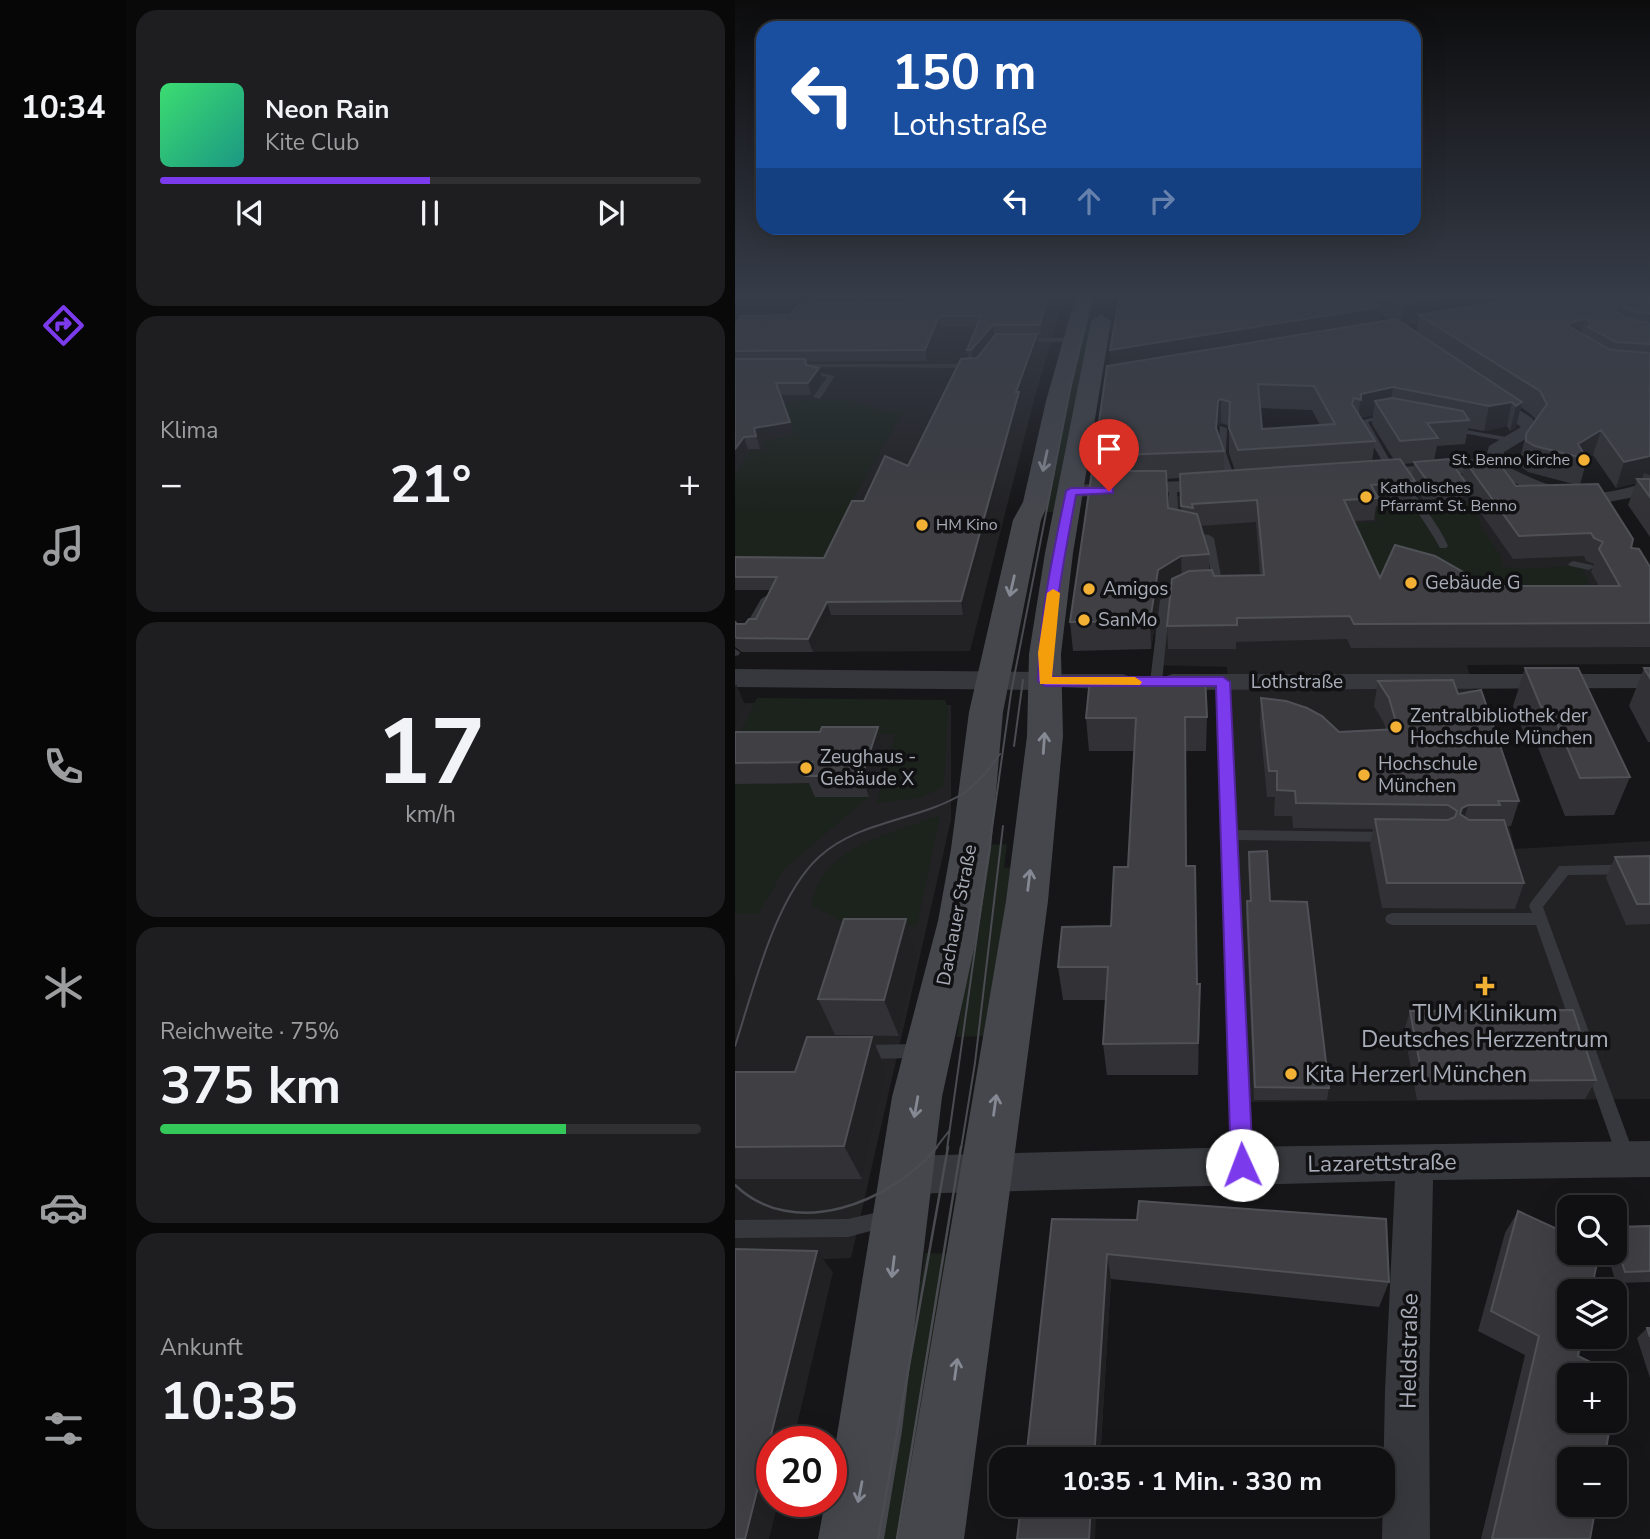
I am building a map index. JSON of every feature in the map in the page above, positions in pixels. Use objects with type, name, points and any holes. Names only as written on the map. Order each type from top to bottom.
[{"type":"main road","name":"Dachauer Straße","points":[[851,1539],[871,1431],[901,1197],[927,1050],[959,921],[993,680],[1027,520],[1036,502],[1067,367]]},
{"type":"main road","points":[[931,1539],[1029,887],[1045,736],[1045,653],[1055,580],[1071,491],[1099,367]]},
{"type":"street","points":[[1470,383],[1526,422],[1530,428],[1506,439],[1495,450],[1494,466]]},
{"type":"street","points":[[1355,476],[1494,466],[1521,482],[1603,506],[1650,488]]},
{"type":"street","points":[[1071,491],[1173,489],[1239,484]]},
{"type":"street","name":"Lothstraße","points":[[735,678],[1156,682],[1650,681]]},
{"type":"street","name":"Lazarettstraße","points":[[901,1197],[985,1173],[1242,1165],[1638,1159]]},
{"type":"street","name":"Heldstraße","points":[[1406,1539],[1407,1391],[1415,1162]]},
{"type":"lane","points":[[817,397],[831,376],[791,370],[938,367]]},
{"type":"lane","points":[[1392,473],[1363,421],[1389,416],[1401,419]]},
{"type":"lane","points":[[1438,426],[1506,439]]},
{"type":"lane","points":[[1355,427],[1436,527],[1443,546]]},
{"type":"lane","points":[[1223,428],[1222,453],[1239,484]]},
{"type":"lane","points":[[1156,682],[1165,600],[1186,589],[1218,587],[1209,538],[1175,533],[1173,489]]},
{"type":"lane","points":[[1573,564],[1589,567]]},
{"type":"lane","points":[[746,633],[765,599]]},
{"type":"lane","points":[[1223,682],[1242,1165]]},
{"type":"lane","points":[[1229,835],[1401,837]]},
{"type":"lane","points":[[1638,1159],[1535,906],[1564,870],[1650,869]]},
{"type":"lane","points":[[1392,919],[1540,919]]},
{"type":"lane","points":[[839,1052],[927,1050]]},
{"type":"lane","points":[[735,1229],[848,1228],[870,1221],[901,1197]]},
{"type":"shaded area","points":[[735,367],[1044,367],[970,651],[780,652],[793,591],[735,570]]},
{"type":"shaded area","points":[[1073,367],[1086,367],[1059,512],[1040,512]]},
{"type":"shaded area","points":[[802,400],[850,400],[888,413],[904,410],[844,515],[819,567],[735,567],[735,475],[751,450],[765,451],[763,441],[795,435],[784,403]]},
{"type":"shaded area","name":"Hochschule München","points":[[1490,481],[1590,506],[1650,605],[1650,664],[1467,665],[1515,849],[1650,841],[1650,1099],[1247,1102],[1227,667],[1157,665],[1154,625],[1164,497]]},
{"type":"shaded area","points":[[1413,487],[1424,504],[1474,501],[1482,528],[1501,556],[1503,566],[1515,569],[1582,566],[1598,606],[1486,607],[1396,568],[1369,584],[1346,524],[1378,522],[1372,509],[1400,508],[1392,490]]},
{"type":"shaded area","points":[[757,698],[945,700],[948,708],[944,787],[920,798],[877,803],[895,734],[835,732],[735,744]]},
{"type":"shaded area","points":[[735,703],[951,705],[951,820],[851,1258],[735,1263]]},
{"type":"shaded area","points":[[819,783],[815,797],[869,797],[784,869],[759,914],[735,914],[735,784]]},
{"type":"shaded area","points":[[940,815],[917,926],[853,927],[811,905],[821,879],[844,855],[858,846]]},
{"type":"shaded area","points":[[1007,844],[1004,868],[1019,867],[990,1036],[957,1037],[985,845]]},
{"type":"shaded area","points":[[925,1253],[956,1254],[910,1539],[873,1539],[912,1281],[921,1281]]},
{"type":"building","points":[[735,367],[819,368],[808,383],[776,383],[790,422],[754,428],[756,436],[744,437],[735,449]]},
{"type":"building","points":[[957,367],[1025,367],[1016,392],[1019,392],[961,601],[827,602],[808,639],[735,637],[735,622],[745,624],[749,619],[756,619],[777,577],[735,577],[735,557],[824,558],[852,501],[864,501],[885,456],[908,466]]},
{"type":"building","points":[[1107,367],[1469,367],[1522,402],[1516,406],[1512,402],[1489,406],[1393,387],[1361,394],[1361,400],[1354,398],[1352,404],[1375,441],[1238,450],[1229,428],[1230,402],[1221,399],[1218,401],[1216,428],[1224,451],[1094,456]],"holes":[[[1258,384],[1314,386],[1335,424],[1262,429]]]},
{"type":"building","points":[[1502,367],[1650,367],[1650,456],[1624,462],[1601,430],[1578,444],[1587,459],[1535,446],[1526,441],[1526,434],[1547,404],[1540,391]]},
{"type":"building","points":[[1392,398],[1463,411],[1469,420],[1427,423],[1438,438],[1400,441],[1375,401]]},
{"type":"building","points":[[1400,459],[1415,481],[1371,485],[1378,498],[1344,500],[1380,578],[1395,545],[1435,556],[1488,586],[1620,586],[1599,549],[1603,542],[1594,538],[1591,533],[1519,536],[1465,461],[1496,459],[1516,486],[1598,484],[1633,539],[1631,548],[1639,549],[1650,567],[1650,623],[1354,624],[1350,616],[1237,618],[1237,625],[1167,626],[1172,579],[1189,571],[1212,570],[1214,576],[1264,575],[1257,500],[1192,504],[1193,508],[1181,506],[1180,474]]},
{"type":"building","points":[[1449,459],[1466,483],[1430,485],[1414,462]]},
{"type":"building","points":[[1092,471],[1166,471],[1168,508],[1197,514],[1209,554],[1181,556],[1158,570],[1150,621],[1070,622]]},
{"type":"building","points":[[1637,479],[1650,479],[1650,497]]},
{"type":"building","points":[[1525,668],[1578,668],[1630,777],[1580,778],[1550,707],[1541,707]]},
{"type":"building","points":[[1205,677],[1207,717],[1185,717],[1186,866],[1195,866],[1197,984],[1200,984],[1198,1043],[1103,1044],[1108,967],[1058,967],[1062,927],[1111,926],[1114,867],[1128,867],[1136,718],[1086,718],[1090,678]]},
{"type":"building","points":[[1453,680],[1458,694],[1481,690],[1519,801],[1498,801],[1500,805],[1468,805],[1462,808],[1460,814],[1469,820],[1504,820],[1524,883],[1387,883],[1375,819],[1448,820],[1455,817],[1457,811],[1448,805],[1296,803],[1295,791],[1277,790],[1277,771],[1269,771],[1261,698],[1286,701],[1307,708],[1322,716],[1339,732],[1398,729],[1389,698],[1378,681]]},
{"type":"building","points":[[822,727],[878,727],[862,776],[806,776],[812,762],[735,763],[735,732],[820,732]]},
{"type":"building","points":[[1267,851],[1270,901],[1307,902],[1329,1088],[1255,1087],[1247,901],[1251,901],[1249,852]]},
{"type":"building","points":[[1650,856],[1650,904],[1637,904],[1615,857]]},
{"type":"building","points":[[844,919],[906,919],[884,1000],[818,999]]},
{"type":"building","points":[[1573,1010],[1596,1080],[1423,1081],[1410,1011]]},
{"type":"building","points":[[807,1037],[872,1037],[844,1146],[735,1147],[735,1072],[795,1072]]},
{"type":"building","points":[[1139,1201],[1386,1219],[1389,1282],[1107,1254],[1095,1447],[1027,1447],[1052,1219],[1137,1220]]},
{"type":"building","points":[[1518,1211],[1557,1229],[1557,1265],[1597,1265],[1594,1279],[1557,1279],[1557,1349],[1579,1349],[1578,1356],[1592,1363],[1557,1363],[1557,1433],[1609,1433],[1606,1447],[1557,1447],[1557,1517],[1594,1517],[1590,1539],[1492,1539],[1539,1336],[1491,1311]]},
{"type":"building","points":[[1650,1226],[1650,1271],[1625,1272],[1623,1265],[1627,1265],[1627,1227]]},
{"type":"building","points":[[735,1249],[817,1251],[773,1426],[756,1426],[756,1495],[745,1539],[735,1539]]},
{"type":"building","points":[[1020,1517],[1090,1517],[1089,1539],[1017,1539]]},
{"type":"tram line","points":[[947,1149],[1011,693],[1075,367]]},
{"type":"tram line","points":[[1014,746],[1023,680]]},
{"type":"tram line","points":[[735,1046],[767,946],[803,874],[819,857],[852,835],[928,810],[964,793],[1000,754]]},
{"type":"tram line","points":[[961,1149],[975,1063],[1003,826]]},
{"type":"tram line","points":[[935,1149],[949,1131]]},
{"type":"tram line","points":[[735,1185],[759,1202],[785,1211],[813,1213],[841,1208],[869,1198],[895,1184],[918,1167],[937,1147]]},
{"type":"tram line","points":[[878,1539],[948,1147]]},
{"type":"tram line","points":[[897,1539],[961,1147]]},
{"type":"slow traffic","points":[[1053,593],[1045,653],[1045,681],[1135,682]]},
{"type":"place","name":"St. Benno Kirche","points":[[1584,460]]},
{"type":"place","name":"Katholisches Pfarramt St. Benno","points":[[1366,497]]},
{"type":"place","name":"HM Kino","points":[[922,525]]},
{"type":"place","name":"Gebäude G","points":[[1411,583]]},
{"type":"place","name":"Amigos","points":[[1089,589]]},
{"type":"place","name":"SanMo","points":[[1084,620]]},
{"type":"place","name":"Zentralbibliothek der Hochschule München","points":[[1396,727]]},
{"type":"place","name":"Zeughaus - Gebäude X","points":[[806,768]]},
{"type":"place","name":"Hochschule München","points":[[1364,775]]},
{"type":"place","name":"TUM Klinikum Deutsches Herzzentrum","points":[[1485,986]]},
{"type":"place","name":"Kita Herzerl München","points":[[1291,1074]]},
{"type":"route","points":[[1109,491],[1071,491],[1045,653],[1045,681],[1223,682],[1242,1165]]}]
